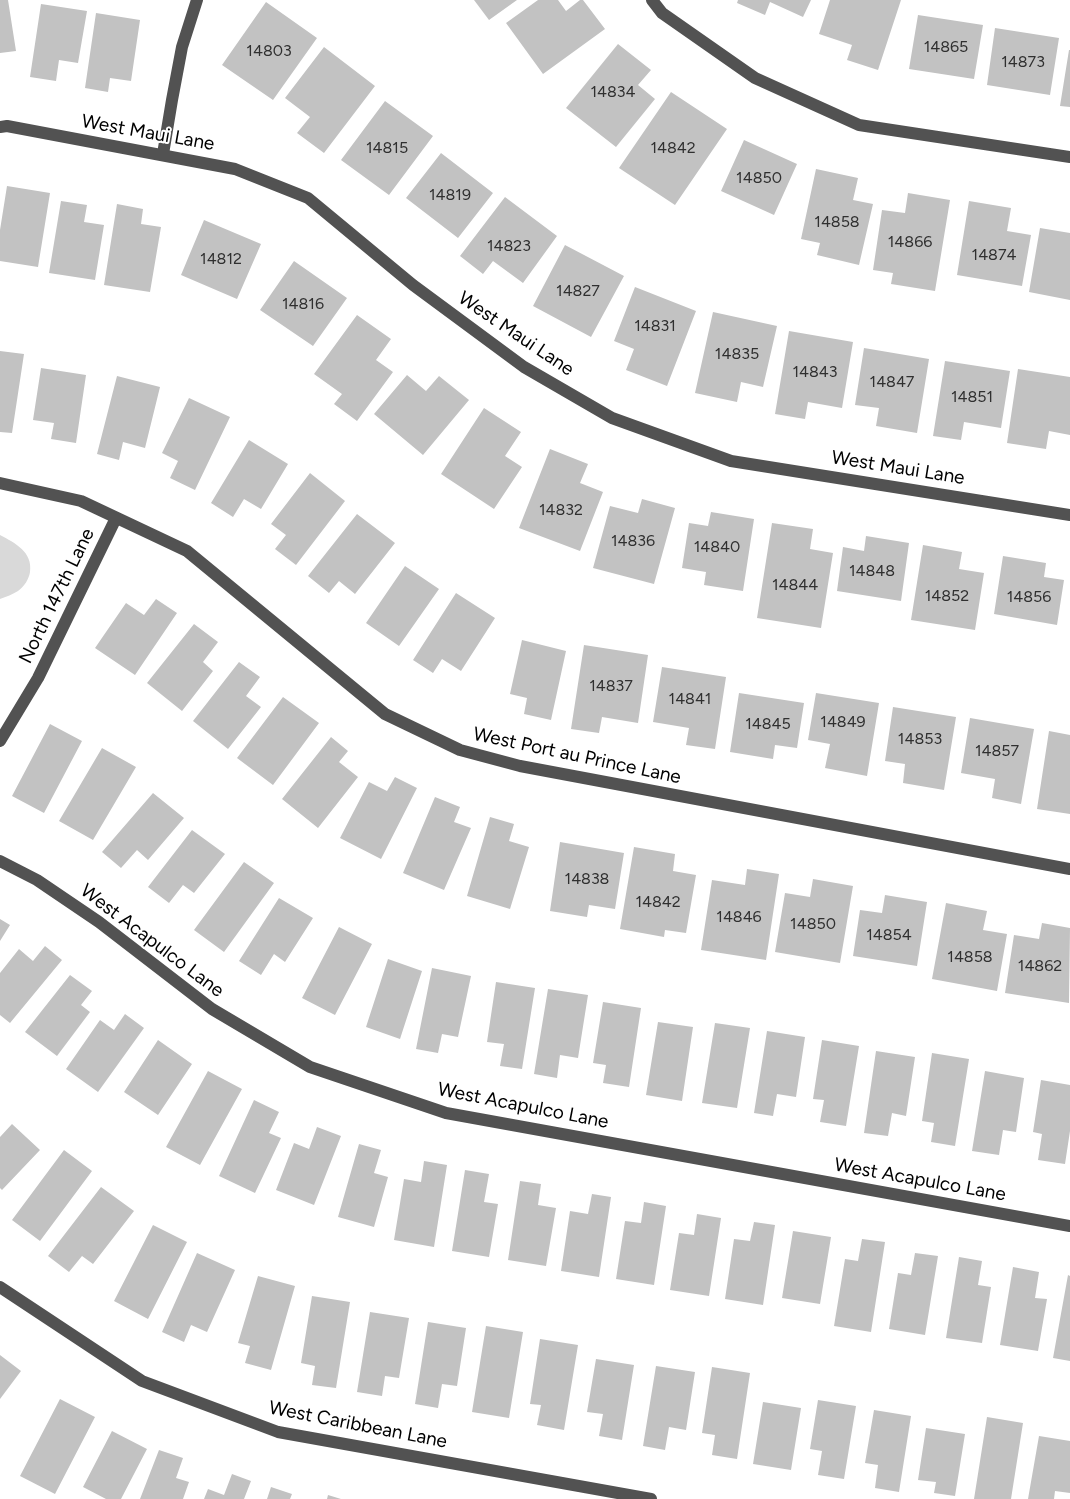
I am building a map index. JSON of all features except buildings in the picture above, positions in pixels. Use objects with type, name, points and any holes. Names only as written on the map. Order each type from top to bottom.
[{"type":"street","points":[[163,154],[182,47],[197,0]]},
{"type":"street","points":[[652,0],[662,13],[755,78],[859,125],[1070,157]]},
{"type":"street","name":"West Maui Lane","points":[[0,127],[7,126],[235,168],[308,198],[413,286],[524,367],[612,418],[731,461],[1070,515]]},
{"type":"street","name":"West Port au Prince Lane","points":[[0,483],[81,501],[187,551],[385,714],[460,750],[520,766],[1070,870]]},
{"type":"street","name":"North 147th Lane","points":[[0,741],[38,678],[116,518]]},
{"type":"street","name":"West Acapulco Lane","points":[[0,861],[37,880],[91,917],[212,1009],[310,1067],[446,1113],[1070,1226]]},
{"type":"street","name":"West Caribbean Lane","points":[[0,1287],[142,1381],[278,1432],[651,1499]]},
{"type":"shaded area","points":[[0,535],[22,549],[29,559],[30,572],[26,583],[18,591],[0,599]]}]
